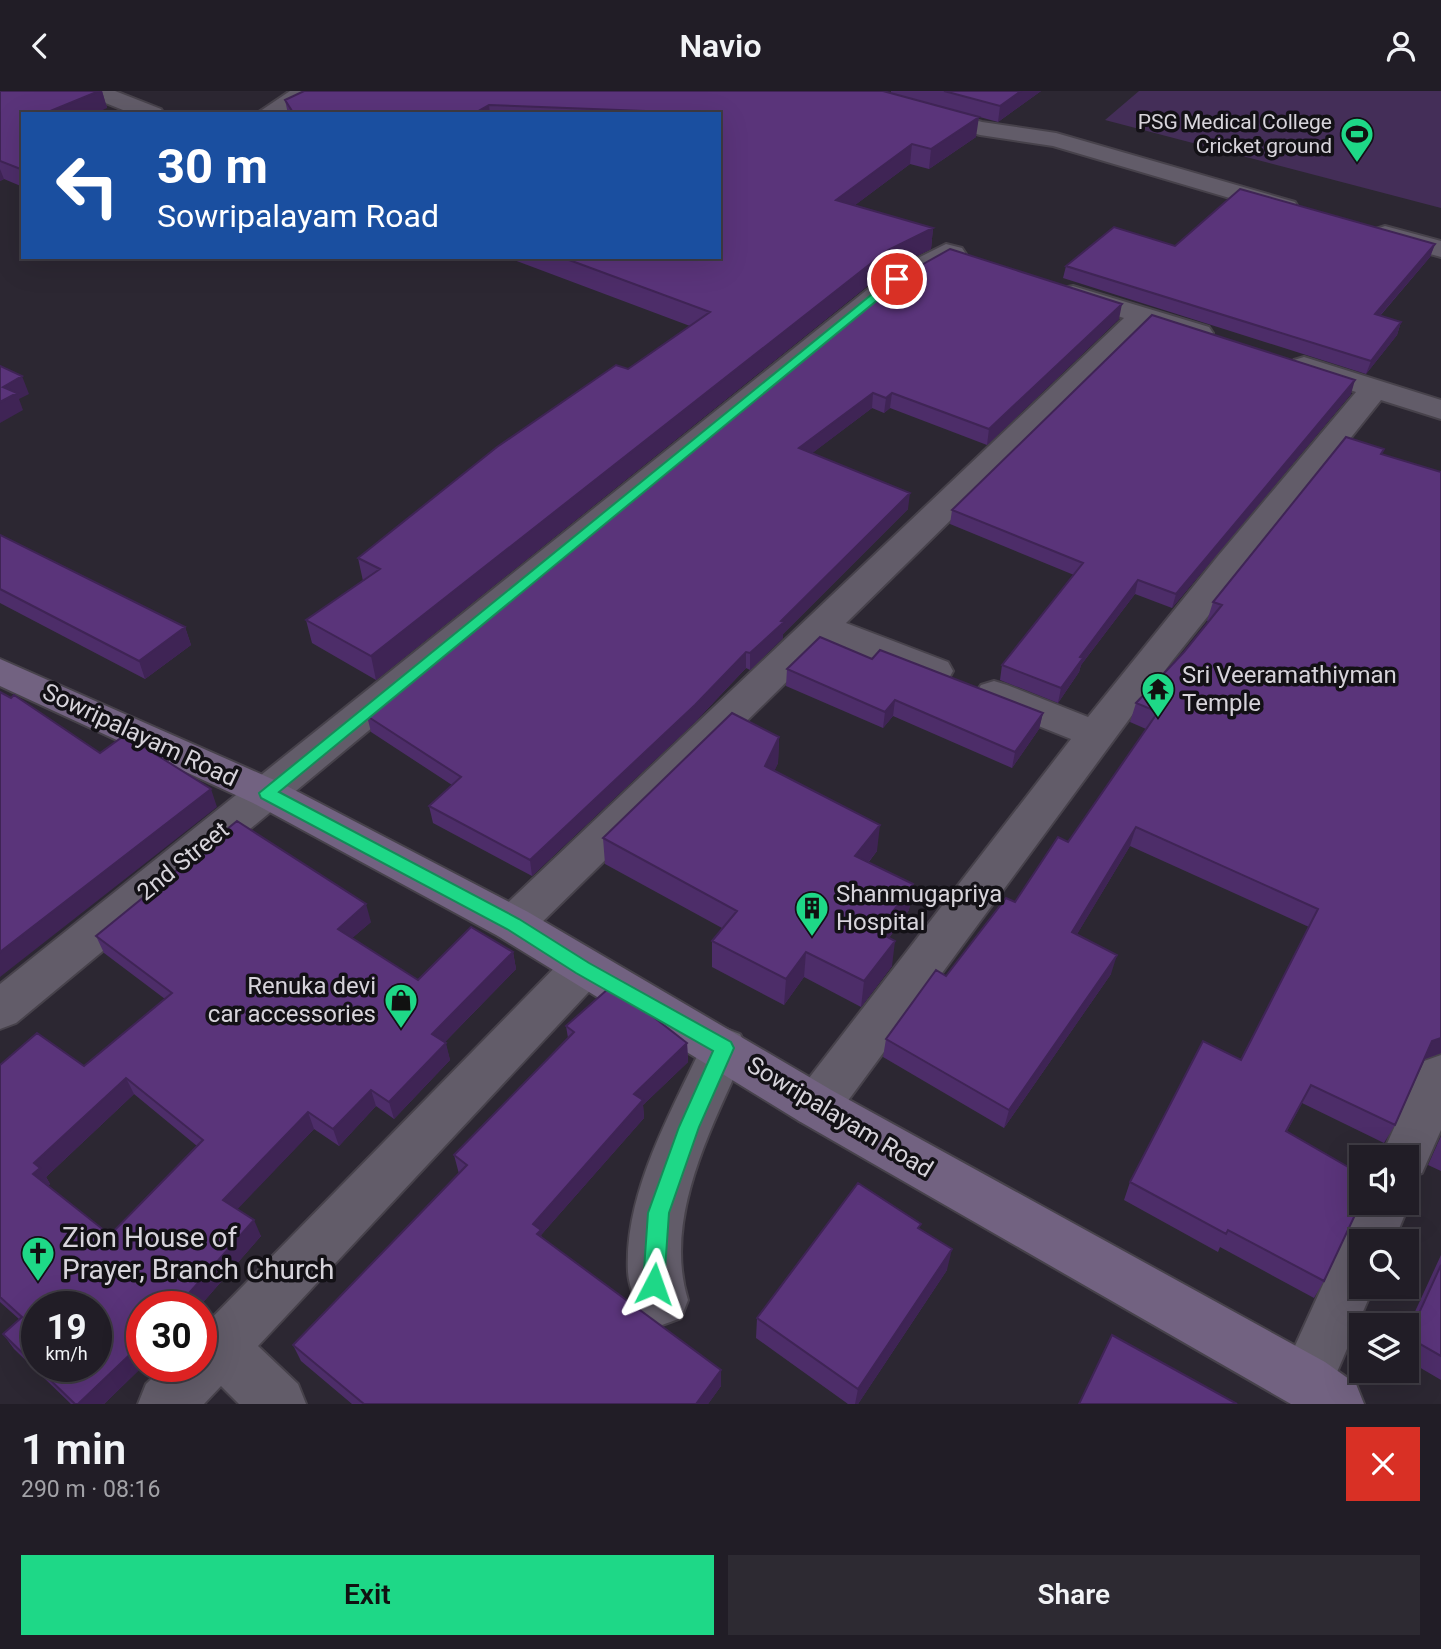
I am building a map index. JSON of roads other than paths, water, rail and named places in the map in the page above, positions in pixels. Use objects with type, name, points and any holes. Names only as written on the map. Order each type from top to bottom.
[{"type":"street","points":[[96,91],[148,112]]},
{"type":"street","points":[[270,112],[306,91]]},
{"type":"street","points":[[849,91],[980,128],[1056,140],[1307,212]]},
{"type":"street","points":[[1360,227],[1441,249]]},
{"type":"street","name":"2nd Street","points":[[0,1010],[897,279],[946,252],[985,265]]},
{"type":"street","points":[[1038,282],[1233,344]]},
{"type":"street","points":[[513,924],[1142,316]]},
{"type":"street","points":[[1272,356],[1441,410]]},
{"type":"street","points":[[816,1107],[1093,733],[1298,478],[1376,388]]},
{"type":"street","points":[[819,626],[1093,733]]},
{"type":"street","name":"Sowripalayam Road","points":[[4,677],[267,793],[513,924],[583,968],[724,1048],[816,1107],[1321,1393]]},
{"type":"street","points":[[166,1404],[222,1349],[583,968]]},
{"type":"street","points":[[662,1300],[654,1284],[658,1213],[689,1127],[724,1048]]},
{"type":"street","points":[[1410,1145],[1441,1075]]},
{"type":"street","points":[[1321,1393],[1349,1299]]},
{"type":"street","points":[[222,1349],[278,1404]]},
{"type":"place","name":"PSG Medical College Cricket ground","points":[[1357,164]]},
{"type":"place","name":"Sri Veeramathiyman Temple","points":[[1158,719]]},
{"type":"place","name":"Shanmugapriya Hospital","points":[[812,938]]},
{"type":"place","name":"Renuka devi car accessories","points":[[401,1030]]},
{"type":"place","name":"Zion House of Prayer, Branch Church","points":[[38,1283]]}]
